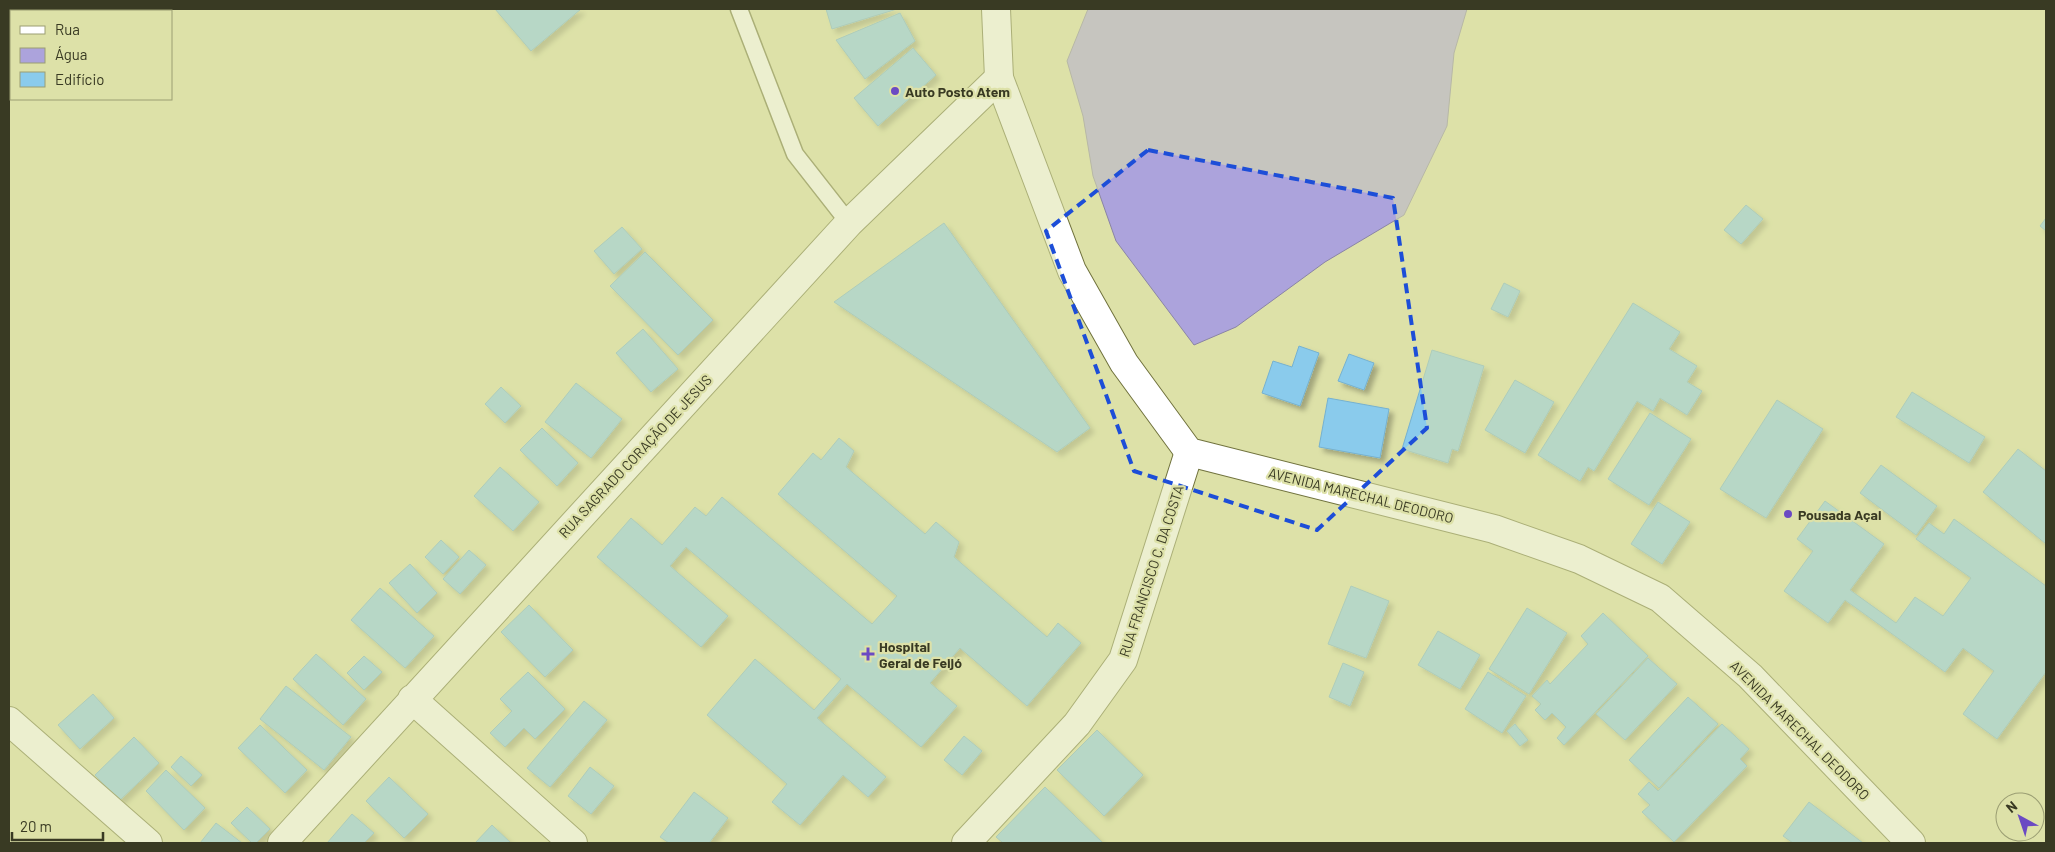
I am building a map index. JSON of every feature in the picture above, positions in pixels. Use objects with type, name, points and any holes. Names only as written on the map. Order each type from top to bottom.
[{"type":"street","points":[[996,9],[999,78],[1072,270],[1124,363],[1189,452]]},
{"type":"street","name":"RUA SAGRADO CORAÇÃO DE JESUS","points":[[282,843],[849,224],[999,78]]},
{"type":"street","name":"RUA FRANCISCO C. DA COSTA","points":[[966,843],[1077,724],[1123,660],[1189,452]]},
{"type":"street","name":"AVENIDA MARECHAL DEODORO","points":[[1189,452],[1494,529],[1579,559],[1660,598],[1750,676],[1911,843]]},
{"type":"street","points":[[412,699],[573,843]]},
{"type":"street","points":[[9,721],[148,843]]},
{"type":"lane","points":[[739,9],[794,154],[849,224]]},
{"type":"highlighted area","points":[[1148,150],[1393,198],[1427,428],[1317,530],[1134,471],[1046,231]]},
{"type":"water","points":[[1088,9],[1467,9],[1454,53],[1447,126],[1404,215],[1325,262],[1236,327],[1194,345],[1116,241],[1093,176],[1083,116],[1067,61]]},
{"type":"building","points":[[495,9],[581,9],[531,51]]},
{"type":"building","points":[[826,9],[897,9],[832,29]]},
{"type":"building","points":[[900,13],[915,41],[865,79],[836,40]]},
{"type":"building","points":[[913,48],[936,75],[878,126],[854,98]]},
{"type":"building","points":[[1746,205],[1763,219],[1741,244],[1724,230]]},
{"type":"building","points":[[2046,218],[2046,231],[2040,226]]},
{"type":"building","points":[[944,223],[1090,428],[1057,452],[834,302]]},
{"type":"building","points":[[622,227],[642,249],[614,274],[594,251]]},
{"type":"building","points":[[645,252],[713,320],[678,355],[610,286]]},
{"type":"building","points":[[1504,283],[1520,291],[1508,317],[1491,309]]},
{"type":"building","points":[[1633,303],[1680,332],[1669,349],[1697,366],[1687,382],[1702,391],[1687,415],[1660,398],[1653,411],[1637,401],[1594,471],[1588,467],[1580,481],[1538,455]]},
{"type":"building","points":[[643,329],[678,369],[651,392],[616,353]]},
{"type":"building","points":[[1299,346],[1319,353],[1300,406],[1262,393],[1273,361],[1292,367]]},
{"type":"building","points":[[1432,350],[1484,366],[1458,451],[1452,449],[1448,463],[1402,449]]},
{"type":"building","points":[[1349,354],[1374,363],[1364,390],[1338,381]]},
{"type":"building","points":[[1515,380],[1554,402],[1525,453],[1485,430]]},
{"type":"building","points":[[576,383],[622,419],[591,458],[545,422]]},
{"type":"building","points":[[501,387],[521,406],[505,423],[485,404]]},
{"type":"building","points":[[1912,392],[1985,437],[1969,463],[1896,417]]},
{"type":"building","points":[[1328,398],[1389,409],[1380,458],[1319,447]]},
{"type":"building","points":[[1777,400],[1823,429],[1766,518],[1720,489]]},
{"type":"building","points":[[1650,413],[1691,439],[1649,505],[1608,479]]},
{"type":"building","points":[[542,428],[578,463],[557,486],[520,450]]},
{"type":"building","points":[[839,438],[854,451],[846,467],[925,534],[936,522],[959,542],[954,557],[1047,637],[1058,623],[1081,643],[1027,706],[960,648],[930,683],[957,706],[921,747],[847,684],[817,718],[886,777],[868,797],[843,775],[800,825],[772,802],[787,784],[707,715],[755,659],[814,710],[841,679],[686,547],[670,566],[728,616],[701,647],[597,557],[631,518],[662,545],[695,507],[706,516],[722,497],[872,624],[897,596],[778,494],[813,453],[821,460]]},
{"type":"building","points":[[2018,449],[2046,471],[2046,544],[1983,492]]},
{"type":"building","points":[[1881,465],[1937,506],[1916,535],[1860,493]]},
{"type":"building","points":[[500,467],[539,502],[513,531],[474,496]]},
{"type":"building","points":[[1825,501],[1884,544],[1850,590],[1896,623],[1915,597],[1943,616],[1971,578],[1916,539],[1929,523],[1944,534],[1954,519],[2046,586],[2046,672],[1997,739],[1963,714],[1994,671],[1963,648],[1945,672],[1845,600],[1828,623],[1784,591],[1813,551],[1797,539]]},
{"type":"building","points":[[1658,502],[1690,522],[1662,564],[1631,544]]},
{"type":"building","points":[[441,540],[459,557],[443,574],[425,557]]},
{"type":"building","points":[[469,550],[486,565],[460,594],[443,579]]},
{"type":"building","points":[[410,564],[437,593],[417,613],[389,583]]},
{"type":"building","points":[[1351,586],[1389,601],[1366,658],[1328,644]]},
{"type":"building","points":[[380,588],[434,636],[405,668],[351,620]]},
{"type":"building","points":[[529,605],[573,650],[545,677],[501,632]]},
{"type":"building","points":[[1527,608],[1567,633],[1529,694],[1489,669]]},
{"type":"building","points":[[1603,613],[1648,656],[1564,745],[1557,738],[1566,727],[1552,713],[1545,720],[1535,710],[1541,704],[1532,696],[1547,680],[1550,684],[1588,644],[1581,636]]},
{"type":"building","points":[[1438,631],[1480,655],[1460,689],[1418,665]]},
{"type":"building","points":[[316,654],[366,699],[343,725],[293,679]]},
{"type":"building","points":[[364,656],[382,672],[364,690],[347,673]]},
{"type":"building","points":[[1648,658],[1677,684],[1625,740],[1596,714]]},
{"type":"building","points":[[1343,663],[1364,672],[1350,706],[1329,697]]},
{"type":"building","points":[[528,672],[565,709],[535,739],[524,728],[505,747],[490,733],[512,711],[500,699]]},
{"type":"building","points":[[1488,672],[1526,696],[1502,733],[1465,709]]},
{"type":"building","points":[[286,686],[351,737],[324,770],[260,719]]},
{"type":"building","points":[[93,694],[114,718],[80,749],[58,725]]},
{"type":"building","points":[[1688,697],[1718,724],[1659,788],[1629,760]]},
{"type":"building","points":[[584,701],[607,720],[550,787],[527,768]]},
{"type":"building","points":[[1515,724],[1528,740],[1520,746],[1507,731]]},
{"type":"building","points":[[1722,724],[1749,749],[1740,759],[1747,766],[1674,842],[1642,812],[1650,805],[1638,794],[1649,782],[1658,791]]},
{"type":"building","points":[[260,725],[307,770],[285,793],[238,748]]},
{"type":"building","points":[[1097,730],[1143,775],[1104,816],[1057,770]]},
{"type":"building","points":[[964,736],[982,751],[962,775],[944,760]]},
{"type":"building","points":[[134,737],[159,763],[119,801],[95,775]]},
{"type":"building","points":[[181,756],[202,775],[191,786],[171,767]]},
{"type":"building","points":[[590,767],[614,786],[591,814],[568,796]]},
{"type":"building","points":[[166,770],[205,808],[184,830],[146,791]]},
{"type":"building","points":[[389,777],[428,814],[404,838],[366,801]]},
{"type":"building","points":[[1045,787],[1103,843],[1003,843],[996,837]]},
{"type":"building","points":[[694,792],[728,818],[709,843],[669,843],[660,837]]},
{"type":"building","points":[[1809,802],[1863,843],[1793,843],[1783,836]]},
{"type":"building","points":[[247,807],[270,829],[256,843],[252,843],[231,823]]},
{"type":"building","points":[[352,814],[374,833],[364,843],[327,843]]},
{"type":"building","points":[[216,823],[242,843],[200,843]]},
{"type":"building","points":[[492,825],[511,843],[475,843]]},
{"type":"place","name":"Auto Posto Atem","points":[[895,91]]},
{"type":"place","name":"Pousada Açai","points":[[1788,514]]},
{"type":"place","name":"Hospital Geral de Feijó","points":[[868,654]]}]
